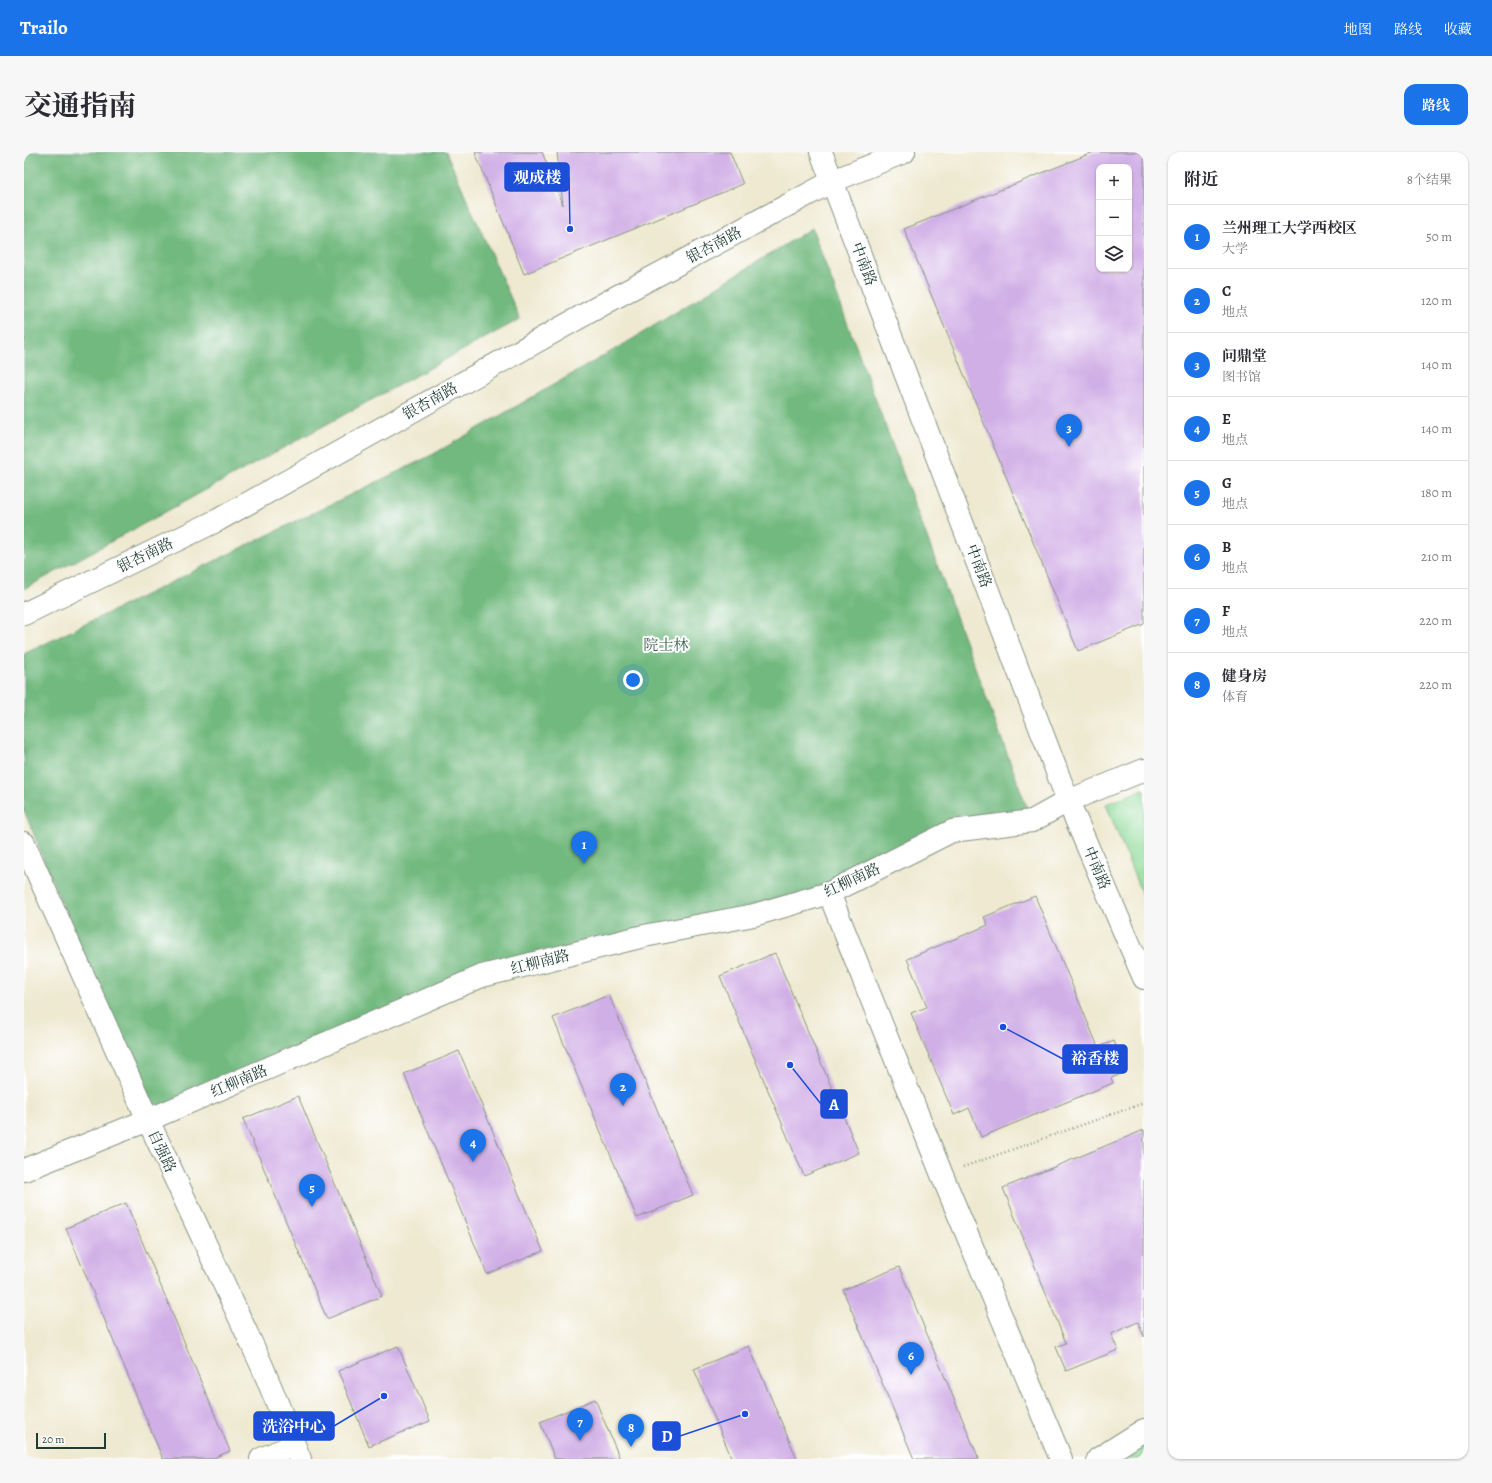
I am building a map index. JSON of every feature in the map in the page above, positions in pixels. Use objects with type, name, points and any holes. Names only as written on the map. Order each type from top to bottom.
[{"type":"lane","name":"中南路","points":[[821,152],[1068,801],[1144,978]]},
{"type":"lane","name":"银杏南路","points":[[24,614],[218,520],[616,297],[833,181],[904,152]]},
{"type":"lane","name":"红柳南路","points":[[24,1170],[148,1120],[482,976],[644,936],[754,915],[829,893],[952,831],[1032,820],[1068,801],[1144,770]]},
{"type":"lane","name":"自强路","points":[[24,843],[148,1120],[262,1366],[297,1452]]},
{"type":"lane","points":[[829,893],[942,1175],[1061,1459]]},
{"type":"lane","points":[[1098,1459],[1144,1430]]},
{"type":"lane","points":[[261,1459],[297,1452]]},
{"type":"path","points":[[942,1175],[1144,1103]]},
{"type":"green space","points":[[24,152],[446,152],[520,319],[24,589]]},
{"type":"green space","name":"院士林","points":[[812,228],[1032,821],[952,831],[829,893],[494,971],[148,1120],[24,810],[24,654],[432,455],[631,340]]},
{"type":"green space","points":[[1144,789],[1144,900],[1106,804]]},
{"type":"green space","points":[[1144,1431],[1144,1459],[1099,1459]]},
{"type":"building","points":[[475,152],[542,152],[563,205],[557,152],[730,152],[743,184],[524,274]]},
{"type":"building","points":[[1094,152],[1144,152],[1144,624],[1078,651],[904,229]]},
{"type":"building","points":[[1035,896],[1098,1047],[1114,1041],[1126,1072],[1111,1078],[1113,1083],[981,1137],[969,1108],[954,1115],[911,1013],[927,1007],[907,959],[988,925],[984,917]]},
{"type":"building","points":[[775,953],[859,1153],[804,1176],[720,976]]},
{"type":"building","points":[[609,995],[693,1195],[637,1218],[553,1018]]},
{"type":"building","points":[[459,1051],[543,1251],[487,1274],[404,1074]]},
{"type":"building","points":[[298,1096],[382,1296],[327,1319],[243,1119]]},
{"type":"building","points":[[1144,1130],[1144,1337],[1138,1322],[1111,1334],[1118,1350],[1066,1371],[1056,1347],[1066,1343],[1003,1188]]},
{"type":"building","points":[[126,1203],[230,1451],[211,1459],[163,1459],[66,1228]]},
{"type":"building","points":[[899,1267],[979,1459],[914,1459],[843,1290]]},
{"type":"building","points":[[398,1346],[430,1421],[369,1446],[338,1371]]},
{"type":"building","points":[[749,1346],[797,1459],[732,1459],[694,1369]]},
{"type":"building","points":[[595,1399],[620,1459],[555,1459],[540,1422]]},
{"type":"place","name":"观成楼","points":[[570,229]]},
{"type":"place","name":"问鼎堂","points":[[1069,447]]},
{"type":"place","name":"兰州理工大学西校区","points":[[584,864]]},
{"type":"place","name":"裕香楼","points":[[1003,1027]]},
{"type":"place","name":"A","points":[[790,1065]]},
{"type":"place","name":"C","points":[[623,1106]]},
{"type":"place","name":"E","points":[[473,1162]]},
{"type":"place","name":"G","points":[[312,1207]]},
{"type":"place","name":"B","points":[[911,1375]]},
{"type":"place","name":"洗浴中心","points":[[384,1396]]},
{"type":"place","name":"D","points":[[745,1414]]},
{"type":"place","name":"F","points":[[580,1441]]},
{"type":"place","name":"健身房","points":[[631,1447]]}]
